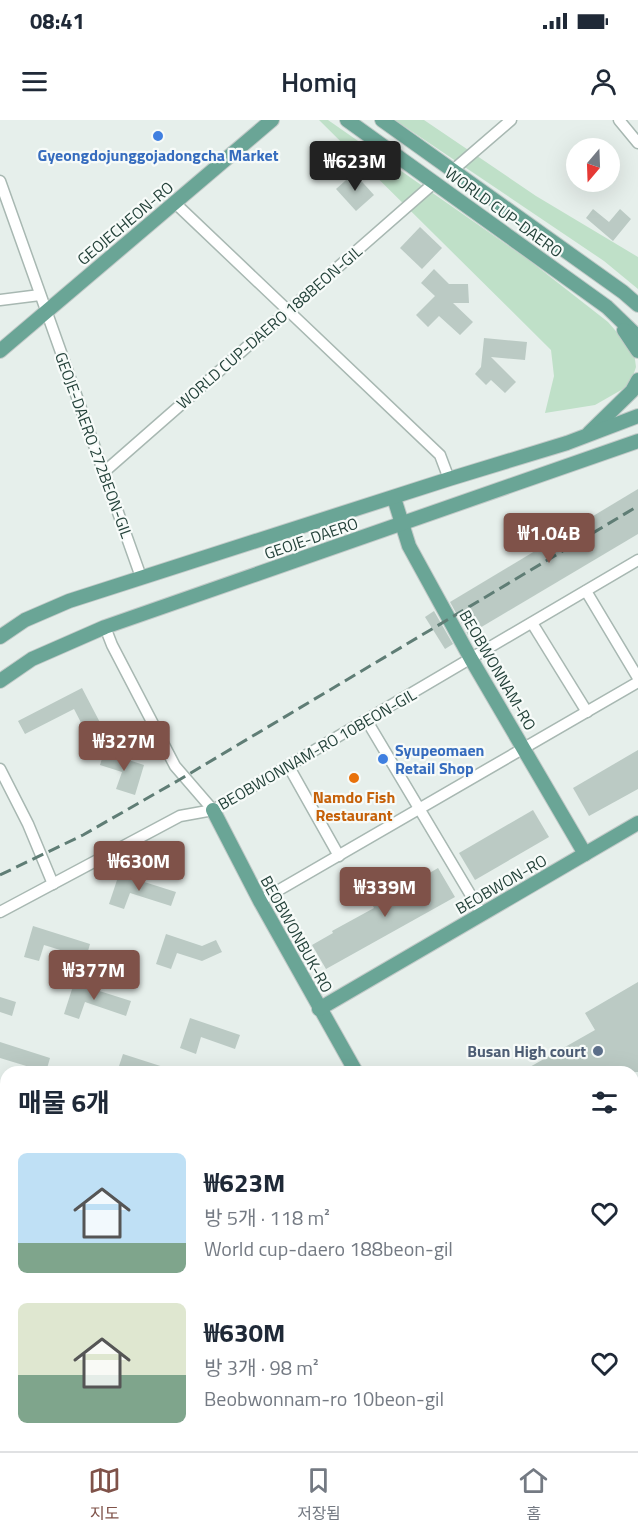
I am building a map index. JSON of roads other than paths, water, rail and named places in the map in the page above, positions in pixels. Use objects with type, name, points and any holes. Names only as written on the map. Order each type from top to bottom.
[{"type":"main road","name":"GEOJECHEON-RO","points":[[0,351],[272,120]]},
{"type":"main road","name":"WORLD CUP-DAERO","points":[[347,120],[607,307],[638,337]]},
{"type":"main road","name":"WORLD CUP-DAERO","points":[[382,120],[638,305]]},
{"type":"main road","points":[[607,307],[638,351]]},
{"type":"main road","points":[[585,436],[632,391],[638,380]]},
{"type":"main road","name":"GEOJE-DAERO","points":[[0,637],[47,610],[141,577],[585,436],[638,416]]},
{"type":"main road","name":"GEOJE-DAERO","points":[[0,681],[32,659],[105,627],[634,444]]},
{"type":"main road","name":"BEOBWONNAM-RO","points":[[393,498],[409,546],[471,659],[585,854]]},
{"type":"main road","name":"BEOBWONBUK-RO","points":[[213,810],[260,901],[352,1066]]},
{"type":"main road","name":"BEOBWON-RO","points":[[319,1009],[638,823]]},
{"type":"street","points":[[453,170],[511,120]]},
{"type":"street","points":[[619,120],[638,143]]},
{"type":"street","name":"GEOJE-DAERO 272BEON-GIL","points":[[0,181],[141,577]]},
{"type":"street","name":"WORLD CUP-DAERO 188BEON-GIL","points":[[104,472],[434,183]]},
{"type":"street","points":[[175,202],[440,455],[449,478]]},
{"type":"street","points":[[0,300],[40,295]]},
{"type":"street","name":"BEOBWONNAM-RO 10BEON-GIL","points":[[0,912],[180,816],[213,810],[638,560]]},
{"type":"street","points":[[260,901],[524,749],[638,680],[586,591]]},
{"type":"street","points":[[532,623],[587,712]]},
{"type":"street","points":[[105,627],[112,645],[175,766],[213,810]]},
{"type":"street","points":[[367,720],[418,810],[482,914]]},
{"type":"street","points":[[289,767],[339,856]]},
{"type":"street","points":[[0,770],[28,824],[53,884]]},
{"type":"railway","points":[[0,875],[83,835],[179,780],[638,506]]},
{"type":"place","name":"Gyeongdojunggojadongcha Market","points":[[158,136]]},
{"type":"place","name":"Syupeomaen Retail Shop","points":[[383,759]]},
{"type":"place","name":"Namdo Fish Restaurant","points":[[354,778]]},
{"type":"place","name":"Busan High court","points":[[598,1051]]}]
